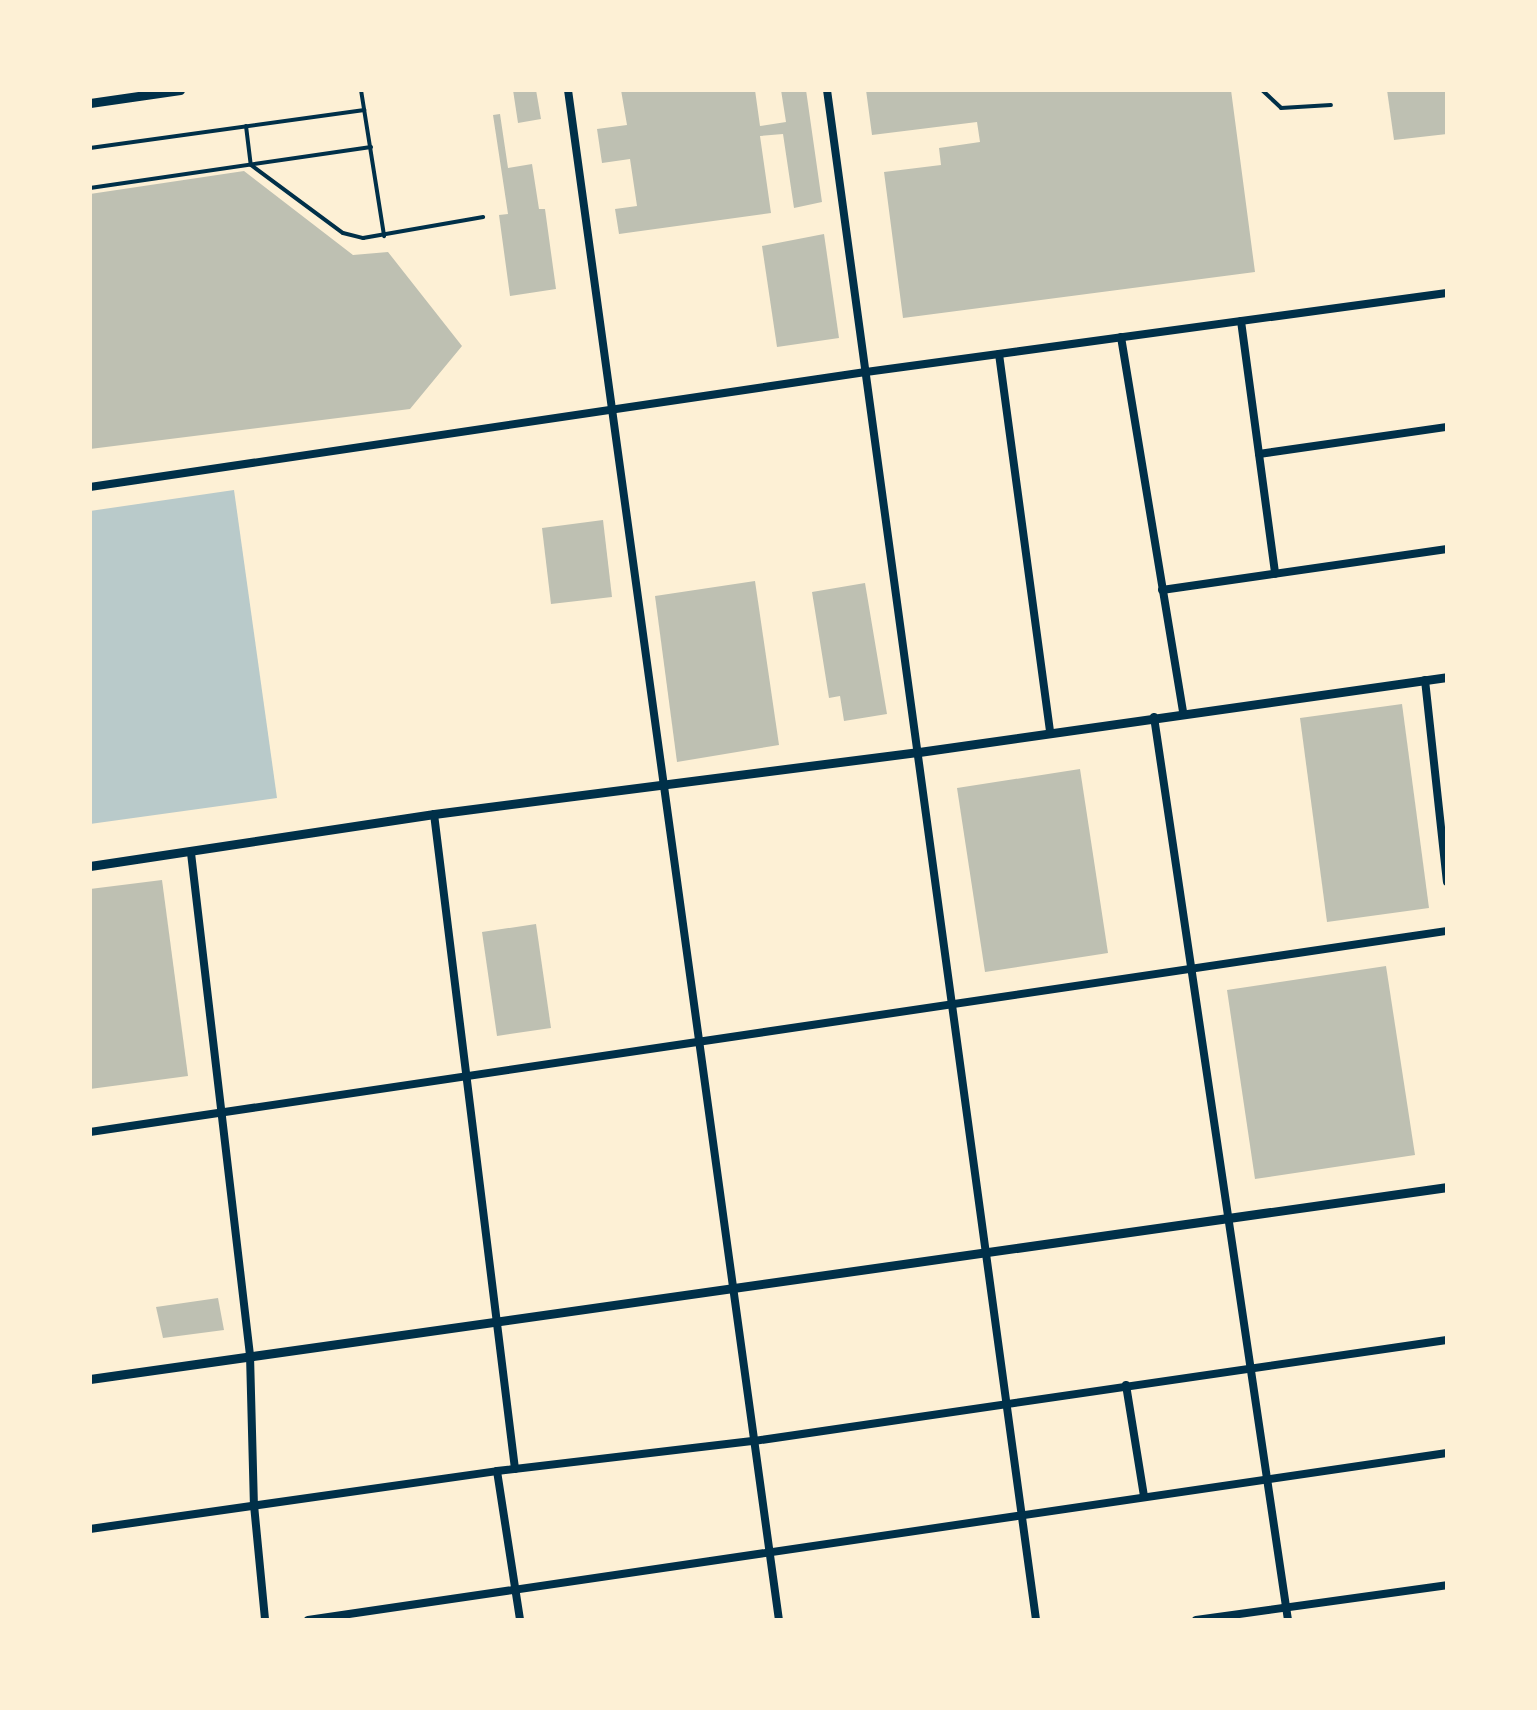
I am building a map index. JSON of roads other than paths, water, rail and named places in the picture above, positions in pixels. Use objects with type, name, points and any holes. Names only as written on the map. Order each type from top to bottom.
[{"type":"street","points":[[90,102],[180,90]]},
{"type":"street","points":[[568,90],[778,1620]]},
{"type":"street","points":[[827,90],[1036,1620]]},
{"type":"street","points":[[90,487],[866,372],[1447,293]]},
{"type":"street","points":[[1241,321],[1275,574]]},
{"type":"street","points":[[1121,337],[1183,712]]},
{"type":"street","points":[[999,354],[1050,733]]},
{"type":"street","points":[[1259,454],[1447,427]]},
{"type":"street","points":[[1162,590],[1447,549]]},
{"type":"street","points":[[90,866],[434,814],[919,752],[1447,677]]},
{"type":"street","points":[[1425,680],[1447,882]]},
{"type":"street","points":[[1154,717],[1288,1620]]},
{"type":"street","points":[[434,814],[516,1469]]},
{"type":"street","points":[[190,852],[250,1355],[254,1505],[264,1620]]},
{"type":"street","points":[[90,1132],[1447,930]]},
{"type":"street","points":[[90,1379],[1447,1186]]},
{"type":"street","points":[[90,1530],[497,1471],[754,1442],[1447,1340]]},
{"type":"street","points":[[1126,1385],[1144,1496]]},
{"type":"street","points":[[308,1620],[1447,1453]]},
{"type":"street","points":[[497,1471],[520,1620]]},
{"type":"street","points":[[1196,1620],[1447,1585]]},
{"type":"lane","points":[[361,90],[384,236]]},
{"type":"lane","points":[[1262,90],[1280,108],[1330,106]]},
{"type":"lane","points":[[90,148],[364,110]]},
{"type":"lane","points":[[246,126],[251,165],[343,232],[364,238],[384,236],[484,217]]},
{"type":"lane","points":[[90,188],[371,147]]}]
